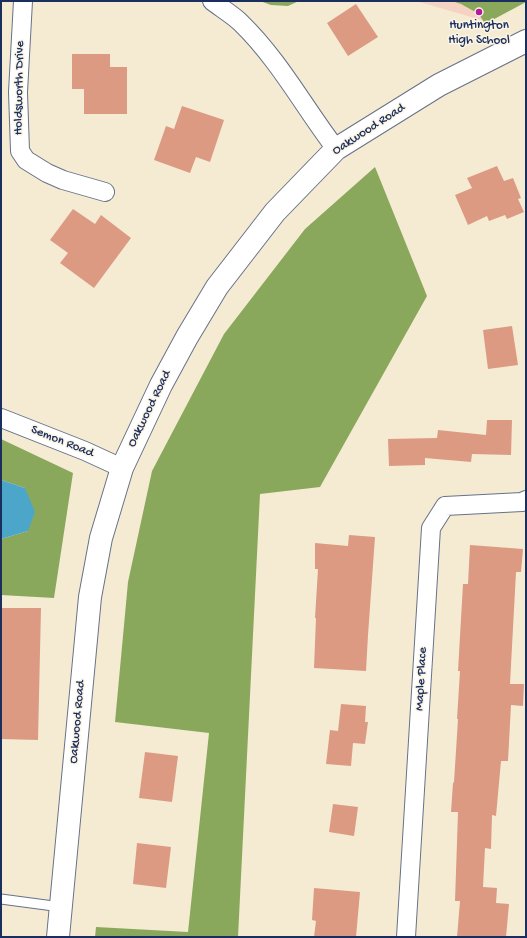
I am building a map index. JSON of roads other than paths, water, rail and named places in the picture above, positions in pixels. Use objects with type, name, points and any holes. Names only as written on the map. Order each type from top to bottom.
[{"type":"main road","name":"Oakwood Road","points":[[58,937],[90,597],[101,538],[122,468],[161,385],[187,337],[217,287],[275,212],[336,149],[440,84],[526,41]]},
{"type":"street","name":"Holdsworth Drive","points":[[23,1],[18,92],[20,151],[26,160],[47,173],[62,180],[105,192]]},
{"type":"street","points":[[212,1],[240,22],[265,48],[321,130],[336,149]]},
{"type":"street","name":"Semon Road","points":[[1,418],[85,451],[122,468]]},
{"type":"street","name":"Maple Place","points":[[406,937],[431,528],[445,506],[522,502],[526,500]]},
{"type":"lane","points":[[1,899],[61,906]]},
{"type":"water","points":[[1,480],[25,488],[35,512],[28,531],[1,539]]},
{"type":"place","name":"Huntington High School","points":[[479,12]]}]
